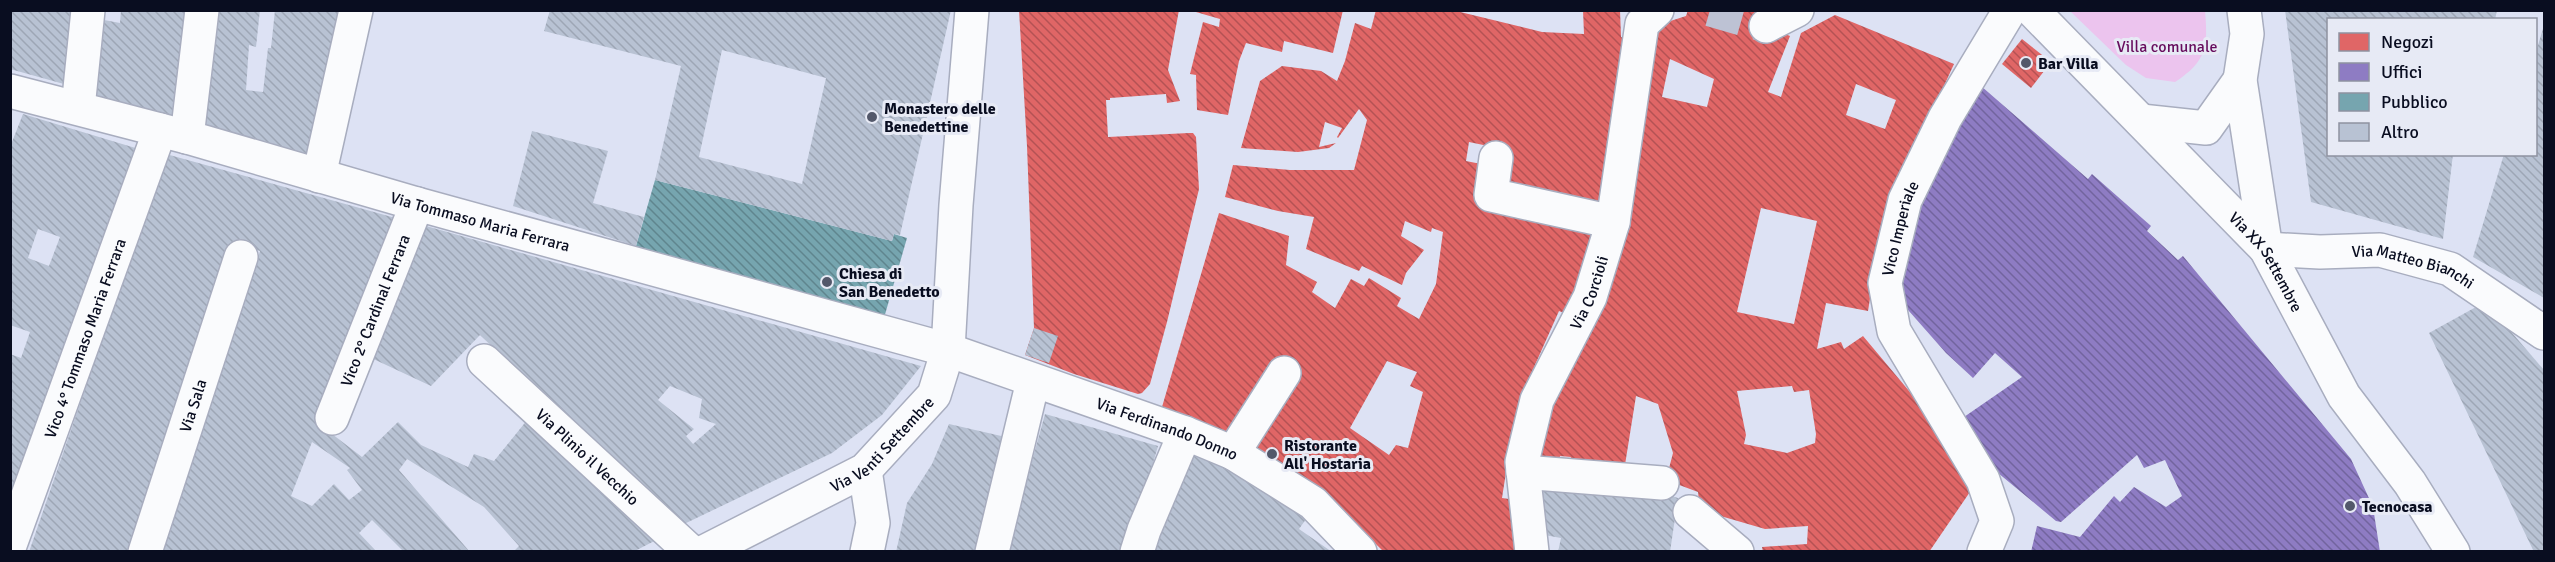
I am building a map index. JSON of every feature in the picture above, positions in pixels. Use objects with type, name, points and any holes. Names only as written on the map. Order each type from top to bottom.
[{"type":"street","points":[[78,108],[88,10]]},
{"type":"street","name":"Vico 4° Tommaso Maria Ferrara","points":[[10,545],[173,133],[202,10]]},
{"type":"street","points":[[319,176],[356,10]]},
{"type":"street","name":"Via Venti Settembre","points":[[704,552],[865,470],[934,395],[948,350],[956,205],[972,10]]},
{"type":"street","points":[[1766,26],[1797,10]]},
{"type":"street","name":"Vico Imperiale","points":[[1984,552],[1997,521],[1983,480],[1894,331],[1885,283],[1905,201],[1945,118],[2010,10]]},
{"type":"street","name":"Via XX Settembre","points":[[2032,10],[2266,249],[2344,396],[2410,483],[2453,552]]},
{"type":"street","points":[[2244,10],[2247,34],[2240,80],[2266,249]]},
{"type":"street","name":"Via Corcioli","points":[[1532,552],[1522,462],[1537,400],[1590,297],[1613,222],[1649,17]]},
{"type":"street","points":[[2141,121],[2206,128],[2240,80]]},
{"type":"street","name":"Via Tommaso Maria Ferrara","points":[[13,99],[78,108],[173,133],[417,204],[948,350]]},
{"type":"street","points":[[1496,158],[1491,195],[1613,222]]},
{"type":"street","name":"Vico 2° Cardinal Ferrara","points":[[332,418],[417,204]]},
{"type":"street","name":"Via Matteo Bianchi","points":[[2266,249],[2320,252],[2380,250],[2450,269],[2544,333]]},
{"type":"street","name":"Via Sala","points":[[145,552],[241,257]]},
{"type":"street","name":"Via Ferdinando Donno","points":[[948,350],[1185,433],[1233,453],[1313,503],[1360,552]]},
{"type":"street","name":"Via Plinio il Vecchio","points":[[484,361],[691,552]]},
{"type":"street","points":[[1233,453],[1284,373]]},
{"type":"street","points":[[992,552],[1033,381]]},
{"type":"street","points":[[1137,552],[1143,530],[1185,433]]},
{"type":"street","points":[[865,470],[873,524],[867,552]]},
{"type":"street","points":[[1523,472],[1662,483]]},
{"type":"street","points":[[1690,512],[1737,552]]},
{"type":"green space","name":"Villa comunale","points":[[2070,11],[2205,11],[2206,34],[2203,52],[2194,67],[2175,82],[2146,78],[2126,65]]},
{"type":"building: Negozi","points":[[1019,10],[1179,10],[1168,70],[1180,101],[1167,103],[1166,94],[1106,100],[1108,137],[1193,133],[1196,137],[1199,189],[1150,384],[1142,393],[1138,394],[1074,374],[1025,355],[1034,328]]},
{"type":"building: Negozi","points":[[1189,10],[1343,10],[1333,53],[1284,41],[1282,52],[1246,43],[1239,61],[1228,115],[1197,110],[1196,75],[1190,74],[1203,22],[1219,27],[1220,19]]},
{"type":"building: Negozi","points":[[1376,10],[1452,10],[1542,32],[1584,34],[1583,10],[1620,10],[1621,37],[1624,38],[1600,206],[1503,188],[1512,151],[1469,142],[1466,161],[1481,164],[1474,198],[1598,231],[1573,317],[1559,311],[1535,365],[1509,453],[1502,498],[1516,500],[1516,552],[1384,552],[1317,486],[1249,448],[1162,407],[1219,213],[1289,236],[1286,265],[1317,282],[1312,292],[1335,308],[1351,279],[1364,286],[1369,278],[1401,298],[1397,306],[1419,319],[1436,284],[1443,232],[1432,228],[1431,232],[1405,221],[1401,236],[1424,250],[1406,273],[1402,285],[1362,266],[1359,271],[1306,249],[1314,217],[1278,211],[1225,197],[1233,165],[1290,170],[1354,170],[1367,120],[1359,109],[1338,138],[1342,128],[1325,122],[1319,147],[1336,143],[1329,148],[1298,152],[1241,148],[1260,81],[1282,66],[1321,71],[1337,81],[1355,23],[1371,29]],"holes":[[[1387,361],[1417,372],[1410,386],[1423,392],[1408,448],[1396,445],[1389,455],[1350,428]]]},
{"type":"building: Negozi","points":[[1688,10],[1774,10],[1766,26],[1790,36],[1768,92],[1781,97],[1801,33],[1835,15],[1954,64],[1891,202],[1881,231],[1868,311],[1826,303],[1817,349],[1841,342],[1844,349],[1863,336],[1956,447],[1974,486],[1929,552],[1763,552],[1762,547],[1807,544],[1808,526],[1765,529],[1700,510],[1698,492],[1666,480],[1673,453],[1658,404],[1636,396],[1624,471],[1570,464],[1571,457],[1560,456],[1559,463],[1532,461],[1658,25],[1686,16]],"holes":[[[1670,59],[1714,79],[1707,107],[1662,97]],[[1856,84],[1896,100],[1885,129],[1846,115]],[[1761,208],[1817,221],[1794,324],[1737,312]],[[1792,386],[1794,392],[1809,390],[1816,434],[1815,443],[1787,453],[1744,444],[1746,435],[1737,391]]]},
{"type":"building: Negozi","name":"Bar Villa","points":[[2022,39],[2051,62],[2031,88],[2002,64]]},
{"type":"building: Uffici","points":[[1981,86],[2088,179],[2092,174],[2151,226],[2147,231],[2178,260],[2183,256],[2351,459],[2373,507],[2380,552],[2031,552],[2037,526],[2080,537],[2114,496],[2120,502],[2134,487],[2166,507],[2182,496],[2165,460],[2144,468],[2137,455],[2061,522],[2056,521],[1986,463],[1964,417],[2022,377],[1995,353],[1973,378],[1946,353],[1901,302],[1899,272],[1919,203],[1936,163]]},
{"type":"building: Pubblico","name":"Chiesa di San Benedetto","points":[[655,180],[892,241],[894,234],[907,238],[884,318],[636,246]]},
{"type":"building: Altro","points":[[10,10],[80,10],[71,86],[10,69]]},
{"type":"building: Altro","points":[[121,10],[194,10],[176,118],[95,95],[104,20],[120,23]]},
{"type":"building: Altro","points":[[218,10],[260,10],[256,47],[249,45],[246,90],[263,92],[275,10],[342,10],[310,158],[203,126]]},
{"type":"building: Altro","name":"Monastero delle Benedettine","points":[[550,10],[951,10],[900,235],[894,234],[892,241],[655,180],[681,66],[544,31]],"holes":[[[722,50],[826,78],[802,184],[699,157]]]},
{"type":"building: Altro","points":[[2285,10],[2497,10],[2495,18],[2327,18],[2327,156],[2453,156],[2443,239],[2311,202]]},
{"type":"building: Altro","points":[[2544,25],[2544,298],[2473,257],[2503,156],[2537,156],[2537,49]]},
{"type":"building: Altro","points":[[23,114],[142,150],[11,514],[10,354],[21,358],[30,332],[10,325],[10,147]],"holes":[[[38,229],[60,237],[49,266],[28,258]]]},
{"type":"building: Altro","points":[[532,131],[608,151],[593,203],[644,217],[636,246],[513,206]]},
{"type":"building: Altro","points":[[166,154],[399,219],[319,424],[362,457],[398,422],[421,445],[468,467],[474,454],[494,461],[532,414],[662,537],[633,552],[513,552],[519,546],[484,507],[407,459],[399,470],[470,552],[404,552],[372,520],[359,533],[377,552],[163,552],[260,251],[236,244],[133,552],[29,552]],"holes":[[[312,442],[350,468],[347,470],[362,490],[349,500],[334,484],[312,506],[291,496]]]},
{"type":"building: Altro","points":[[419,224],[921,366],[882,415],[832,453],[682,525],[480,335],[431,386],[367,356]],"holes":[[[670,386],[702,399],[699,418],[716,424],[693,444],[686,436],[694,429],[658,400]]]},
{"type":"building: Altro","points":[[2476,307],[2501,320],[2544,370],[2544,552],[2534,552],[2429,333]]},
{"type":"building: Altro","points":[[1034,328],[1058,336],[1049,363],[1025,355]]},
{"type":"building: Altro","points":[[1045,414],[1158,446],[1127,552],[1007,552]]},
{"type":"building: Altro","points":[[949,424],[1010,438],[979,552],[896,552],[907,503],[932,464]]},
{"type":"building: Altro","points":[[1195,451],[1239,471],[1309,515],[1299,529],[1332,552],[1151,552]]},
{"type":"building: Altro","points":[[1540,481],[1639,486],[1678,498],[1670,552],[1558,552],[1561,538],[1539,534]]},
{"type":"tunnel","points":[[1710,10],[1766,26]]},
{"type":"place","name":"Bar Villa","points":[[2026,63]]},
{"type":"place","name":"Monastero delle Benedettine","points":[[872,117]]},
{"type":"place","name":"Chiesa di San Benedetto","points":[[827,282]]},
{"type":"place","name":"Ristorante All' Hostaria","points":[[1272,454]]},
{"type":"place","name":"Tecnocasa","points":[[2350,506]]}]
